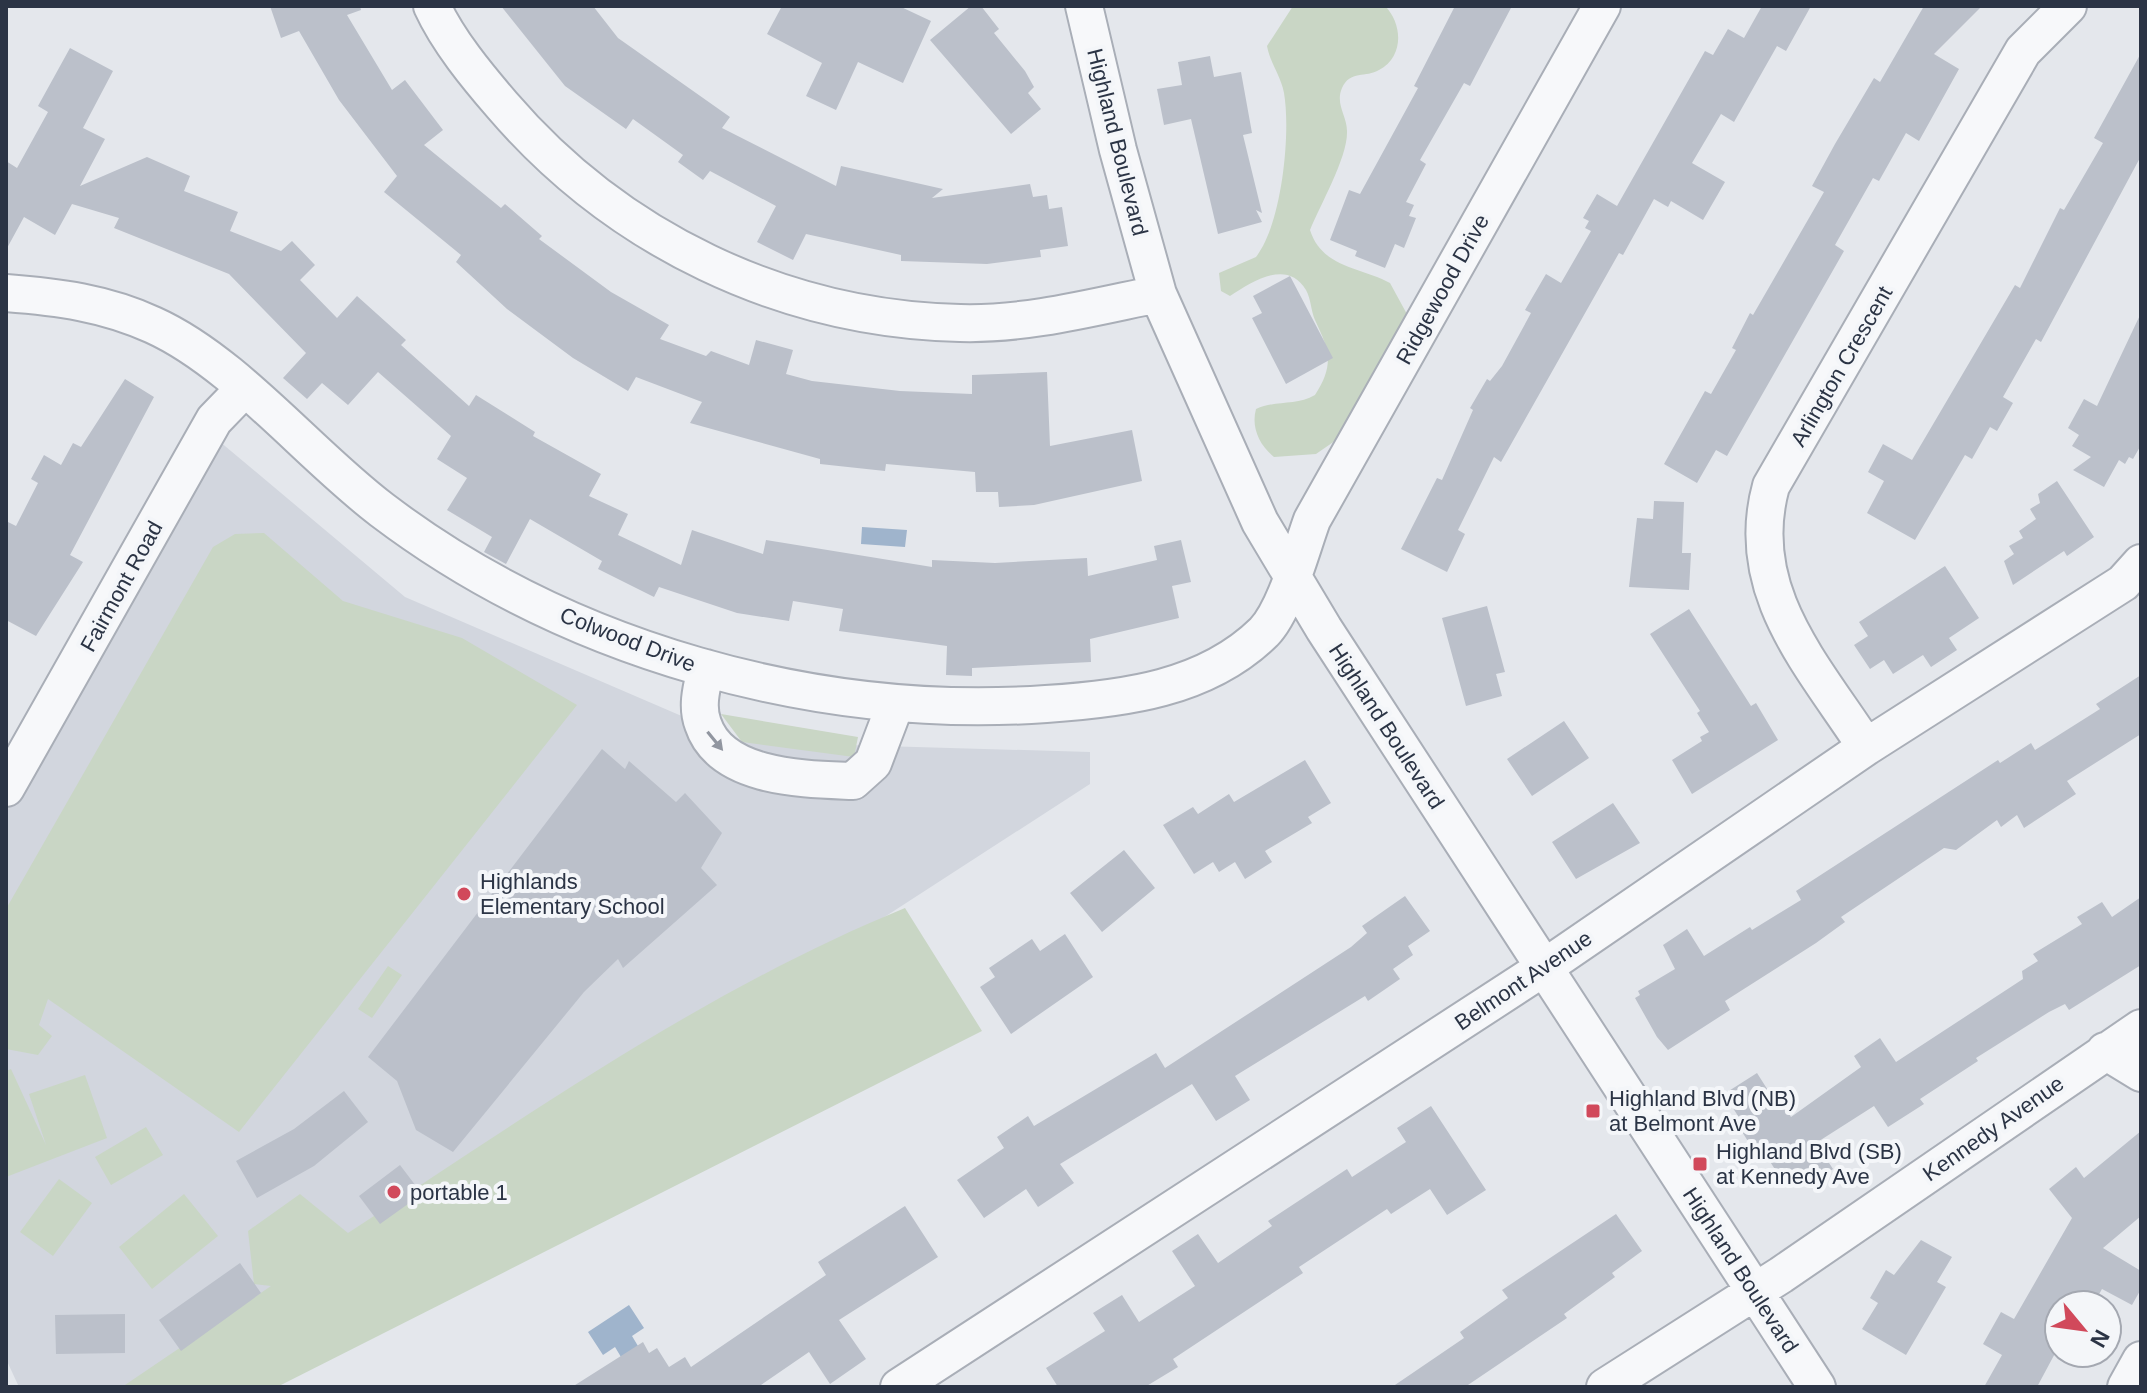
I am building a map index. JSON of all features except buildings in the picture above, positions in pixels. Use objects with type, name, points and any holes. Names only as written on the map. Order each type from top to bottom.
[{"type":"street","points":[[432,6],[486,87],[539,148],[600,200],[664,243],[743,280],[828,307],[960,323],[1016,321],[1158,294]]},
{"type":"street","name":"Highland Boulevard","points":[[1084,6],[1118,150],[1158,294],[1260,522],[1817,1387]]},
{"type":"street","name":"Ridgewood Drive","points":[[1292,576],[1312,520],[1602,6]]},
{"type":"street","name":"Arlington Crescent","points":[[1866,747],[1778,611],[1766,564],[1763,517],[1771,486],[2023,51],[2068,6]]},
{"type":"street","name":"Colwood Drive","points":[[6,293],[71,298],[156,326],[193,347],[384,512],[453,558],[537,603],[615,637],[706,668],[895,705],[995,708],[1110,700],[1168,688],[1216,667],[1265,631],[1292,576]]},
{"type":"street","name":"Fairmont Road","points":[[6,788],[214,420],[244,389]]},
{"type":"street","name":"Belmont Avenue","points":[[899,1387],[1545,967],[1866,747],[2123,583],[2141,563]]},
{"type":"street","points":[[706,668],[700,698],[703,724],[730,757],[754,769],[853,781],[873,763],[895,705]]},
{"type":"street","name":"Kennedy Avenue","points":[[1605,1387],[1756,1291],[2141,1028]]},
{"type":"street","points":[[2105,1051],[2141,1073]]},
{"type":"street","points":[[2126,1387],[2141,1360]]},
{"type":"shaded area","name":"Highlands Elementary School","points":[[219,441],[405,597],[742,742],[1090,752],[1090,784],[795,975],[216,1387],[19,1387],[6,1359],[6,812]]},
{"type":"green space","points":[[1293,6],[1385,6],[1395,22],[1398,40],[1393,57],[1379,70],[1349,79],[1342,88],[1340,99],[1347,131],[1346,142],[1310,230],[1323,252],[1333,259],[1390,283],[1408,316],[1342,436],[1316,454],[1274,457],[1258,435],[1256,409],[1315,395],[1327,366],[1324,340],[1308,294],[1298,280],[1289,275],[1269,276],[1230,296],[1221,291],[1219,273],[1256,257],[1272,223],[1285,154],[1286,110],[1283,87],[1267,46]]},
{"type":"green space","points":[[264,533],[343,601],[462,638],[577,705],[239,1132],[48,999],[39,1025],[52,1036],[38,1055],[6,1049],[6,909],[213,547],[235,534]]},
{"type":"green space","points":[[721,714],[858,737],[854,757],[742,742]]},
{"type":"green space","points":[[905,908],[982,1031],[277,1387],[122,1387],[271,1286],[254,1284],[248,1231],[300,1194],[348,1233],[551,1100],[688,1016],[831,941]]},
{"type":"green space","points":[[388,966],[402,975],[372,1018],[358,1009]]},
{"type":"green space","points":[[11,1069],[46,1145],[29,1094],[85,1075],[107,1138],[6,1177],[6,1071]]},
{"type":"green space","points":[[146,1127],[163,1155],[111,1185],[95,1157]]},
{"type":"green space","points":[[59,1179],[92,1203],[53,1256],[20,1232]]},
{"type":"green space","points":[[184,1194],[218,1236],[152,1289],[119,1247]]},
{"type":"water","points":[[862,527],[907,530],[905,547],[861,544]]},
{"type":"water","points":[[629,1305],[644,1328],[632,1336],[638,1346],[621,1357],[615,1347],[603,1355],[588,1332]]},
{"type":"place","name":"Highlands Elementary School","points":[[464,894]]},
{"type":"place","name":"Highland Blvd (NB) at Belmont Ave","points":[[1593,1111]]},
{"type":"place","name":"Highland Blvd (SB) at Kennedy Ave","points":[[1700,1164]]},
{"type":"place","name":"portable 1","points":[[394,1192]]}]
